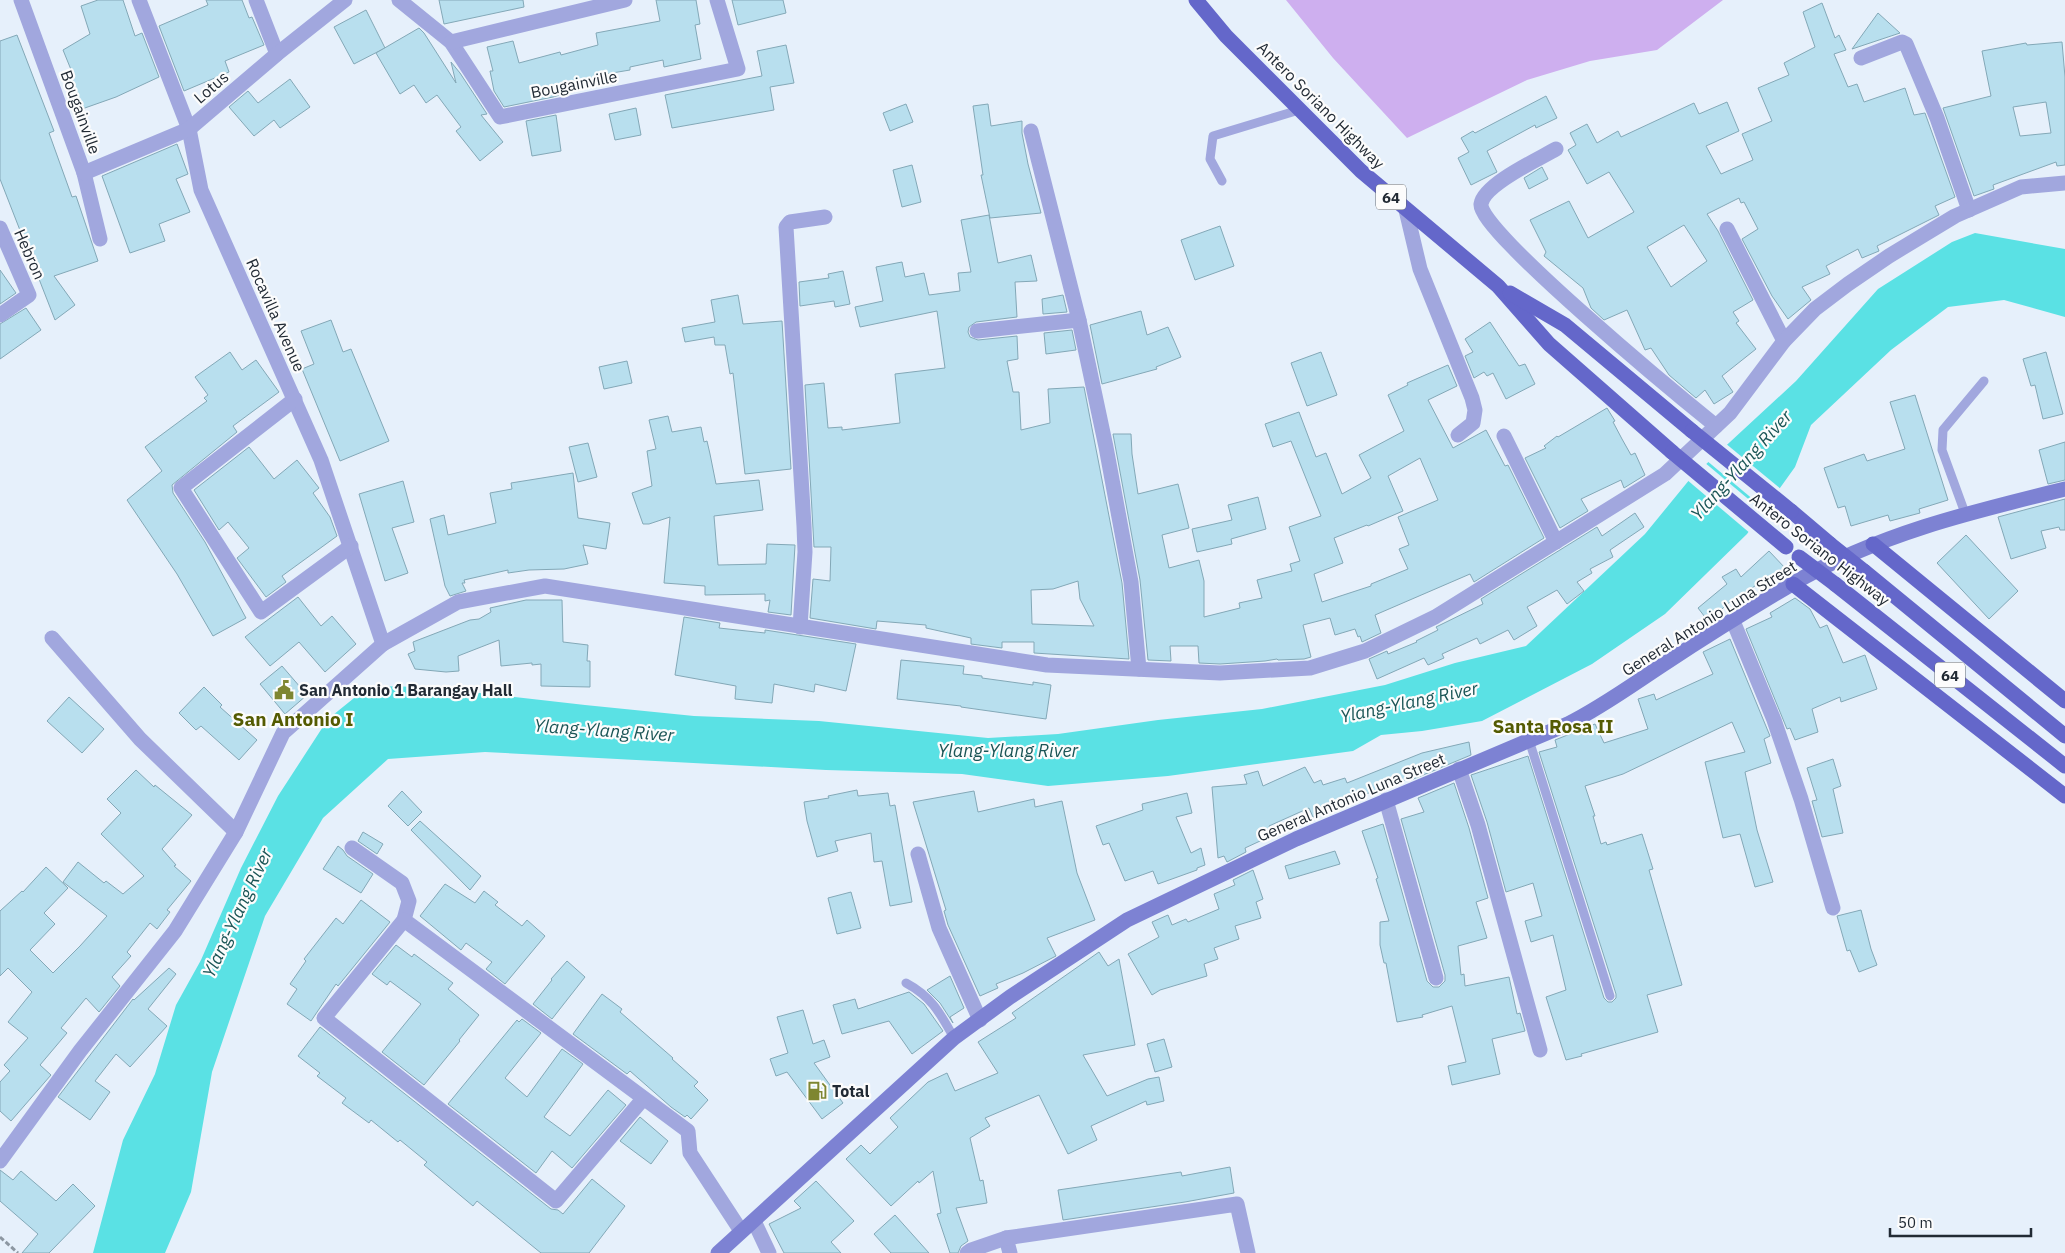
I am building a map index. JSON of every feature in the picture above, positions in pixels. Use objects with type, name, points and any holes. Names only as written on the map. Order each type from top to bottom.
[{"type":"main road","name":"Antero Soriano Highway","points":[[1196,0],[1226,36],[1299,110],[1362,171],[1406,210],[1498,286],[1549,344],[1672,452],[1786,547],[2065,766]]},
{"type":"main road","name":"Antero Soriano Highway","points":[[1498,286],[1565,325],[2065,736]]},
{"type":"main road","name":"General Antonio Luna Street","points":[[718,1253],[954,1038],[1010,997],[1127,920],[1296,839],[1596,710],[1793,584],[1873,544],[1965,513],[2065,489]]},
{"type":"main road","points":[[1873,544],[2065,701]]},
{"type":"main road","points":[[1793,584],[2065,796]]},
{"type":"street","name":"Bougainville","points":[[21,0],[84,173],[100,238]]},
{"type":"street","name":"Rocavilla Avenue","points":[[139,0],[189,129],[201,190],[321,460],[383,644]]},
{"type":"street","points":[[256,0],[276,54]]},
{"type":"street","name":"Lotus","points":[[84,173],[189,129],[276,54],[345,0]]},
{"type":"street","name":"Bougainville","points":[[399,0],[452,42],[500,117],[738,69],[716,0]]},
{"type":"street","points":[[452,42],[625,0]]},
{"type":"street","points":[[1861,58],[1902,42],[1906,44],[1936,118],[1969,210]]},
{"type":"street","points":[[1031,131],[1079,320],[1131,582],[1139,669]]},
{"type":"street","points":[[1556,149],[1497,184],[1487,192],[1481,204],[1482,212],[1491,225],[1551,285],[1716,426]]},
{"type":"street","points":[[0,1161],[80,1051],[175,931],[236,832],[283,733],[383,644],[458,602],[545,586],[1047,665],[1220,673],[1310,668],[1366,651],[1435,617],[1665,474],[1730,413],[1784,341],[1816,309],[1889,256],[1955,216],[2021,187],[2065,183]]},
{"type":"street","points":[[1406,210],[1420,269],[1472,398],[1475,410],[1474,423],[1458,435]]},
{"type":"street","points":[[800,627],[805,552],[786,227],[790,222],[825,217]]},
{"type":"street","points":[[1727,229],[1784,341]]},
{"type":"street","name":"Hebron","points":[[0,230],[29,295],[0,315]]},
{"type":"street","points":[[976,331],[1079,320]]},
{"type":"street","points":[[295,399],[181,488],[261,612],[351,546]]},
{"type":"street","points":[[1504,436],[1556,542]]},
{"type":"street","points":[[1733,621],[1774,720],[1801,799],[1833,908]]},
{"type":"street","points":[[52,638],[140,739],[236,832]]},
{"type":"street","points":[[1459,770],[1478,825],[1540,1050]]},
{"type":"street","points":[[1386,800],[1436,978]]},
{"type":"street","points":[[352,848],[402,883],[409,901],[404,920],[324,1018],[556,1201],[643,1098]]},
{"type":"street","points":[[918,854],[939,928],[980,1020]]},
{"type":"street","points":[[404,920],[688,1131],[691,1156],[741,1231]]},
{"type":"street","points":[[967,1253],[971,1250],[1008,1246],[1237,1204],[1248,1253]]},
{"type":"street","points":[[754,1221],[769,1253]]},
{"type":"lane","points":[[1222,181],[1210,158],[1213,136],[1299,110]]},
{"type":"lane","points":[[1965,513],[1942,450],[1943,430],[1984,381]]},
{"type":"lane","points":[[1529,740],[1610,996]]},
{"type":"lane","points":[[906,983],[922,991],[937,1007],[954,1038]]},
{"type":"path","points":[[0,1237],[18,1253]]},
{"type":"shaded area","points":[[1286,0],[1723,0],[1657,50],[1590,61],[1527,80],[1407,138],[1333,58]]},
{"type":"water","name":"Ylang-Ylang River","points":[[1975,233],[2065,249],[2065,317],[2004,300],[1948,307],[1891,350],[1811,425],[1795,467],[1747,534],[1665,614],[1592,664],[1482,721],[1422,731],[1381,735],[1353,751],[1168,776],[1048,786],[962,774],[826,770],[485,752],[388,759],[323,818],[265,916],[212,1072],[191,1192],[165,1253],[93,1253],[123,1140],[155,1074],[176,1005],[201,960],[241,868],[278,796],[328,719],[369,686],[428,687],[694,716],[819,721],[988,738],[1058,734],[1158,720],[1262,709],[1385,685],[1455,663],[1526,646],[1645,534],[1690,479],[1796,381],[1878,289],[1952,242]]},
{"type":"pier","points":[[1725,443],[1782,490],[1767,511],[1706,460]]},
{"type":"pier","points":[[1704,462],[1765,513],[1751,534],[1686,479]]},
{"type":"building","points":[[98,0],[123,0],[135,36],[142,33],[159,77],[116,97],[82,109],[72,78],[74,77],[63,50],[90,34],[81,6]]},
{"type":"building","points":[[206,0],[242,0],[249,18],[252,17],[264,45],[225,61],[229,72],[184,91],[159,26],[208,5]]},
{"type":"building","points":[[439,0],[523,0],[524,7],[444,24]]},
{"type":"building","points":[[656,0],[696,0],[700,24],[695,25],[701,59],[664,67],[663,60],[630,67],[630,70],[594,76],[596,84],[553,97],[504,107],[494,91],[490,71],[493,71],[487,47],[513,41],[519,63],[560,52],[561,55],[598,45],[596,33],[660,21]]},
{"type":"building","points":[[732,0],[783,0],[786,13],[738,25]]},
{"type":"building","points":[[1822,3],[1835,38],[1839,35],[1846,50],[1834,54],[1848,87],[1857,84],[1864,102],[1905,88],[1914,115],[1925,113],[1955,197],[1935,206],[1939,215],[1877,246],[1879,251],[1862,258],[1858,249],[1826,266],[1830,274],[1802,287],[1811,300],[1788,319],[1772,296],[1742,239],[1758,229],[1744,202],[1741,203],[1739,198],[1707,214],[1718,231],[1753,300],[1733,312],[1739,321],[1736,323],[1756,349],[1722,376],[1733,392],[1714,404],[1705,390],[1696,398],[1669,375],[1651,348],[1645,350],[1627,310],[1604,320],[1591,308],[1583,288],[1544,256],[1546,252],[1530,220],[1569,201],[1588,238],[1634,212],[1609,172],[1587,184],[1568,150],[1576,145],[1570,133],[1587,124],[1597,143],[1618,131],[1621,137],[1694,103],[1699,114],[1727,102],[1739,131],[1706,146],[1721,174],[1753,160],[1742,134],[1772,121],[1758,88],[1789,75],[1784,63],[1815,47],[1803,12]],"holes":[[[1684,225],[1707,261],[1671,287],[1647,247]]]},
{"type":"building","points":[[366,10],[385,48],[354,64],[334,27]]},
{"type":"building","points":[[1878,13],[1900,33],[1852,49]]},
{"type":"building","points":[[419,28],[456,83],[451,62],[460,73],[487,114],[481,115],[503,142],[480,161],[456,131],[461,127],[437,95],[426,103],[414,85],[400,94],[376,53]]},
{"type":"building","points":[[17,35],[54,131],[49,133],[72,197],[76,196],[98,261],[54,276],[75,305],[55,320],[0,179],[0,41]]},
{"type":"building","points":[[2062,42],[2065,77],[2065,165],[2057,166],[2056,162],[1993,185],[1994,189],[1974,196],[1943,108],[1991,96],[1982,51],[2026,43],[2027,45]],"holes":[[[2046,102],[2051,133],[2020,136],[2013,107]]]},
{"type":"building","points":[[786,45],[794,83],[770,87],[774,110],[672,128],[665,95],[762,76],[757,51]]},
{"type":"building","points":[[290,79],[310,107],[280,128],[274,120],[254,136],[229,107],[248,91],[258,103]]},
{"type":"building","points":[[1546,96],[1557,118],[1536,128],[1535,125],[1487,151],[1497,172],[1471,185],[1458,158],[1469,152],[1461,138],[1473,131],[1475,133]]},
{"type":"building","points":[[906,104],[913,122],[890,131],[883,113]]},
{"type":"building","points":[[988,104],[991,126],[1022,121],[1022,133],[1028,164],[1041,213],[990,218],[981,175],[983,175],[973,106]]},
{"type":"building","points":[[636,108],[641,135],[615,140],[609,114]]},
{"type":"building","points":[[556,115],[561,151],[532,156],[526,121]]},
{"type":"building","points":[[177,144],[188,174],[176,179],[190,212],[159,224],[165,241],[130,253],[102,176]]},
{"type":"building","points":[[912,165],[921,202],[902,207],[893,170]]},
{"type":"building","points":[[1542,167],[1548,179],[1529,189],[1524,178]]},
{"type":"building","points":[[989,215],[998,263],[1031,255],[1037,281],[1015,282],[1017,317],[976,322],[969,327],[968,332],[970,337],[978,340],[1017,336],[1018,359],[1007,361],[1013,392],[1019,392],[1021,430],[1050,423],[1048,389],[1084,387],[1122,583],[1129,659],[1034,653],[1034,642],[1002,642],[1002,648],[971,644],[971,638],[926,628],[926,625],[877,621],[876,629],[810,618],[813,579],[830,581],[831,547],[814,547],[805,385],[824,383],[828,428],[842,427],[842,430],[900,423],[895,374],[945,368],[937,311],[860,327],[855,307],[883,301],[876,267],[902,262],[905,277],[924,273],[929,295],[960,291],[958,273],[971,272],[961,220]],"holes":[[[1078,581],[1080,599],[1094,626],[1032,624],[1031,590],[1053,589]]]},
{"type":"building","points":[[1220,226],[1234,266],[1195,280],[1181,240]]},
{"type":"building","points":[[0,270],[16,293],[0,304]]},
{"type":"building","points":[[843,271],[850,304],[835,307],[834,301],[800,306],[799,282],[829,278],[828,274]]},
{"type":"building","points":[[738,295],[743,324],[782,321],[791,469],[745,474],[733,373],[730,374],[725,345],[715,345],[714,337],[685,342],[682,328],[715,322],[711,300]]},
{"type":"building","points":[[1063,295],[1067,312],[1043,314],[1042,299]]},
{"type":"building","points":[[26,308],[41,330],[0,359],[0,324]]},
{"type":"building","points":[[1141,311],[1147,335],[1168,327],[1181,357],[1156,367],[1157,369],[1102,384],[1090,325]]},
{"type":"building","points":[[331,320],[343,352],[351,349],[389,441],[340,461],[302,369],[314,364],[301,331]]},
{"type":"building","points":[[1490,322],[1519,366],[1525,364],[1535,384],[1506,399],[1493,373],[1487,376],[1484,372],[1474,378],[1465,356],[1473,352],[1465,339]]},
{"type":"building","points":[[1072,330],[1076,350],[1046,354],[1044,333]]},
{"type":"building","points":[[230,352],[242,370],[256,360],[279,392],[233,426],[237,432],[172,485],[173,493],[205,542],[246,618],[213,636],[177,574],[127,500],[162,471],[145,447],[207,401],[204,398],[208,395],[195,377]]},
{"type":"building","points":[[1321,352],[1337,395],[1307,406],[1291,363]]},
{"type":"building","points":[[2046,352],[2063,414],[2043,419],[2035,385],[2031,386],[2023,359]]},
{"type":"building","points":[[627,361],[632,383],[604,389],[599,367]]},
{"type":"building","points":[[1448,365],[1457,386],[1428,400],[1453,448],[1486,430],[1505,466],[1508,465],[1544,538],[1474,582],[1470,574],[1375,615],[1381,633],[1362,642],[1355,629],[1335,635],[1330,618],[1303,625],[1311,657],[1304,659],[1277,659],[1220,664],[1199,663],[1198,646],[1170,646],[1171,661],[1148,660],[1140,580],[1113,434],[1131,434],[1138,494],[1178,484],[1189,528],[1162,535],[1169,568],[1199,560],[1204,581],[1204,617],[1240,608],[1239,603],[1262,598],[1257,580],[1292,571],[1290,564],[1300,561],[1289,527],[1321,516],[1291,441],[1273,447],[1265,424],[1299,412],[1316,457],[1326,453],[1342,494],[1371,478],[1359,455],[1404,431],[1388,395],[1408,385],[1407,383]],"holes":[[[1420,458],[1438,500],[1398,517],[1409,545],[1399,549],[1408,569],[1371,584],[1371,586],[1322,602],[1314,574],[1343,563],[1334,538],[1403,511],[1388,476]]]},
{"type":"building","points":[[1915,395],[1948,500],[1919,509],[1920,513],[1890,521],[1888,515],[1851,526],[1845,506],[1838,508],[1824,468],[1864,454],[1867,461],[1905,449],[1890,402]]},
{"type":"building","points":[[1607,408],[1631,455],[1635,453],[1645,475],[1624,488],[1621,480],[1581,499],[1588,511],[1560,528],[1525,458],[1546,448],[1544,446],[1557,436]]},
{"type":"building","points":[[668,416],[672,432],[701,427],[704,442],[707,441],[716,484],[759,480],[763,510],[714,516],[718,565],[766,564],[767,544],[795,545],[791,615],[768,612],[770,600],[765,601],[765,594],[705,595],[705,586],[664,583],[670,517],[649,524],[643,524],[632,493],[652,486],[647,451],[656,449],[649,420]]},
{"type":"building","points":[[2065,442],[2065,480],[2048,484],[2039,450]]},
{"type":"building","points":[[588,443],[597,477],[578,482],[569,447]]},
{"type":"building","points":[[249,447],[274,479],[297,460],[319,488],[313,493],[330,517],[337,536],[282,576],[286,582],[266,597],[237,558],[249,548],[228,522],[219,530],[194,490]]},
{"type":"building","points":[[573,473],[578,518],[610,523],[606,549],[583,545],[588,564],[564,569],[508,573],[508,570],[464,580],[465,583],[462,583],[466,591],[450,596],[445,586],[430,519],[444,515],[448,535],[496,523],[490,493],[512,489],[511,483]]},
{"type":"building","points":[[403,481],[414,522],[392,528],[408,573],[385,581],[359,494]]},
{"type":"building","points":[[1258,497],[1266,529],[1231,539],[1232,544],[1197,552],[1192,529],[1232,520],[1228,505]]},
{"type":"building","points":[[2065,499],[2065,530],[2060,530],[2059,527],[2041,531],[2046,548],[2011,559],[1998,517]]},
{"type":"building","points":[[1635,513],[1644,527],[1610,550],[1613,557],[1590,569],[1592,573],[1577,582],[1584,591],[1567,604],[1557,590],[1527,607],[1537,626],[1514,640],[1508,630],[1480,644],[1477,638],[1442,654],[1444,658],[1428,665],[1424,658],[1377,679],[1369,659],[1387,651],[1388,654],[1417,642],[1438,630],[1436,627],[1483,604],[1481,599],[1597,527],[1602,536]]},
{"type":"building","points":[[1966,535],[2018,591],[1989,619],[1937,563]]},
{"type":"building","points":[[1769,551],[1786,569],[1763,590],[1758,584],[1730,602],[1708,621],[1698,608],[1727,584],[1722,577],[1736,569],[1741,577]]},
{"type":"building","points":[[298,597],[321,626],[332,616],[356,644],[325,672],[299,642],[270,666],[245,637]]},
{"type":"building","points":[[1795,598],[1810,609],[1820,628],[1827,625],[1843,663],[1865,655],[1877,689],[1841,702],[1840,697],[1812,709],[1818,732],[1795,740],[1790,728],[1787,729],[1746,629],[1772,617],[1770,613]]},
{"type":"building","points":[[526,600],[562,600],[563,642],[588,645],[587,661],[590,661],[590,687],[541,686],[541,664],[501,666],[499,640],[458,656],[459,671],[446,672],[415,669],[408,654],[415,651],[413,642],[470,620],[479,619],[491,612],[490,608]]},
{"type":"building","points":[[684,617],[720,623],[719,628],[765,633],[765,630],[856,644],[846,691],[815,684],[814,692],[774,684],[772,703],[735,699],[736,686],[675,675]]},
{"type":"building","points":[[1730,639],[1770,736],[1764,739],[1771,763],[1745,772],[1757,830],[1773,882],[1755,887],[1740,834],[1723,838],[1705,762],[1745,752],[1732,722],[1623,774],[1585,786],[1595,816],[1593,816],[1601,844],[1606,842],[1607,845],[1642,834],[1653,869],[1649,870],[1682,985],[1647,995],[1658,1032],[1566,1060],[1546,997],[1566,990],[1553,935],[1531,942],[1525,921],[1542,916],[1533,883],[1506,892],[1487,822],[1471,775],[1528,756],[1604,998],[1608,1002],[1612,1002],[1616,998],[1616,994],[1539,752],[1557,747],[1555,740],[1595,724],[1604,743],[1648,729],[1638,699],[1654,694],[1656,700],[1713,674],[1703,652]]},
{"type":"building","points":[[901,660],[964,666],[963,674],[982,676],[982,678],[1033,685],[1033,682],[1051,685],[1046,719],[961,706],[897,699]]},
{"type":"building","name":"San Antonio 1 Barangay Hall","points":[[282,666],[307,695],[285,714],[260,684]]},
{"type":"building","points":[[204,687],[222,705],[220,707],[257,740],[239,760],[201,726],[196,730],[179,713]]},
{"type":"building","points":[[69,697],[104,729],[82,753],[47,721]]},
{"type":"building","points":[[1469,742],[1471,755],[1411,780],[1410,778],[1352,799],[1353,803],[1313,817],[1309,808],[1269,826],[1273,835],[1245,848],[1246,852],[1227,862],[1224,856],[1218,858],[1212,787],[1247,784],[1244,775],[1258,771],[1263,786],[1305,767],[1314,783],[1321,780],[1323,785],[1345,778],[1347,783],[1422,753]]},
{"type":"building","points":[[1833,759],[1841,786],[1833,789],[1843,833],[1822,837],[1812,801],[1817,800],[1807,768]]},
{"type":"building","points":[[136,770],[154,787],[155,785],[192,815],[162,849],[176,865],[174,866],[191,881],[167,910],[170,912],[157,929],[150,923],[127,952],[131,956],[112,977],[120,986],[99,1012],[86,998],[61,1028],[67,1033],[40,1065],[51,1075],[11,1121],[0,1111],[0,1082],[10,1071],[4,1065],[28,1038],[8,1022],[32,992],[8,968],[0,976],[0,911],[23,892],[46,867],[68,888],[44,913],[55,924],[30,950],[53,973],[80,946],[107,916],[63,882],[78,862],[104,883],[106,881],[123,894],[144,876],[101,834],[121,813],[107,799]]},
{"type":"building","points":[[1454,783],[1469,828],[1488,898],[1476,902],[1487,938],[1458,946],[1461,975],[1464,974],[1465,986],[1509,977],[1517,1014],[1520,1013],[1525,1031],[1492,1039],[1500,1074],[1452,1085],[1448,1066],[1466,1062],[1452,1006],[1422,1015],[1423,1017],[1397,1022],[1386,963],[1384,963],[1380,945],[1380,922],[1389,921],[1376,879],[1378,878],[1362,831],[1383,824],[1427,981],[1433,987],[1439,987],[1445,981],[1445,975],[1401,819],[1424,812],[1418,798]]},
{"type":"building","points":[[857,790],[858,796],[888,793],[890,806],[895,805],[912,902],[890,906],[882,861],[874,862],[871,833],[835,841],[838,851],[817,857],[804,802],[829,798],[828,796]]},
{"type":"building","points":[[402,791],[422,812],[408,826],[388,806]]},
{"type":"building","points":[[974,791],[978,812],[1034,799],[1035,807],[1062,801],[1077,873],[1095,920],[1047,938],[1056,956],[996,984],[998,988],[980,996],[948,925],[944,911],[946,910],[913,802]]},
{"type":"building","points":[[1187,793],[1192,813],[1176,817],[1191,853],[1201,848],[1205,865],[1197,868],[1197,870],[1158,884],[1153,871],[1125,881],[1109,843],[1103,845],[1096,826],[1143,810],[1142,804]]},
{"type":"building","points":[[420,821],[481,876],[470,890],[411,830]]},
{"type":"building","points":[[363,832],[383,844],[377,854],[358,841]]},
{"type":"building","points":[[338,846],[347,856],[373,874],[361,893],[323,869]]},
{"type":"building","points":[[1335,851],[1340,864],[1289,879],[1285,866]]},
{"type":"building","points":[[1253,870],[1263,899],[1256,902],[1261,918],[1235,926],[1239,939],[1214,948],[1218,959],[1204,964],[1207,976],[1160,990],[1152,995],[1128,954],[1159,937],[1152,922],[1168,915],[1172,925],[1186,919],[1188,922],[1219,909],[1214,894],[1235,885],[1233,880]]},
{"type":"building","points":[[445,884],[475,903],[484,891],[498,902],[495,905],[522,926],[527,920],[545,936],[505,984],[486,969],[492,962],[466,943],[461,950],[420,916]]},
{"type":"building","points":[[851,892],[861,928],[837,934],[828,898]]},
{"type":"building","points":[[361,900],[390,922],[338,986],[336,984],[311,1021],[287,1004],[297,989],[290,984],[306,961],[304,959],[336,918],[343,924]]},
{"type":"building","points":[[1861,910],[1877,965],[1859,972],[1850,950],[1847,951],[1837,916]]},
{"type":"building","points":[[396,945],[412,957],[414,954],[453,983],[448,989],[479,1015],[424,1085],[382,1052],[421,1004],[390,981],[387,985],[372,974]]},
{"type":"building","points":[[1099,952],[1108,966],[1119,959],[1135,1045],[1083,1055],[1107,1096],[1148,1079],[1159,1077],[1164,1101],[1147,1105],[1146,1101],[1091,1126],[1097,1140],[1068,1154],[1039,1095],[985,1118],[990,1126],[970,1138],[980,1181],[983,1180],[987,1203],[956,1208],[968,1241],[961,1246],[958,1253],[950,1253],[937,1214],[941,1213],[933,1171],[919,1183],[918,1181],[891,1206],[846,1159],[861,1145],[870,1154],[898,1127],[890,1118],[928,1082],[947,1073],[955,1091],[998,1073],[978,1042],[1016,1018],[1012,1013]]},
{"type":"building","points":[[567,961],[585,977],[552,1019],[533,1004]]},
{"type":"building","points":[[169,968],[176,974],[148,1009],[167,1026],[130,1067],[116,1054],[95,1081],[110,1092],[90,1120],[58,1097],[133,999]]},
{"type":"building","points":[[950,976],[964,1008],[950,1017],[953,1023],[940,1003],[927,990]]},
{"type":"building","points":[[909,992],[924,1004],[943,1031],[912,1054],[889,1021],[842,1034],[833,1005],[855,999],[858,1009]]},
{"type":"building","points":[[602,994],[622,1009],[620,1012],[698,1082],[694,1086],[708,1100],[691,1119],[671,1107],[630,1071],[627,1074],[573,1034]]},
{"type":"building","points":[[803,1010],[813,1044],[824,1040],[830,1057],[814,1063],[843,1103],[822,1119],[787,1072],[776,1076],[770,1059],[788,1053],[777,1017]]},
{"type":"building","points":[[522,1019],[541,1033],[505,1078],[527,1097],[562,1049],[583,1064],[544,1117],[570,1136],[608,1090],[626,1105],[572,1168],[552,1151],[536,1173],[448,1104],[517,1020],[519,1022]]},
{"type":"building","points":[[320,1027],[551,1209],[558,1210],[563,1214],[592,1179],[625,1206],[589,1253],[541,1253],[477,1201],[473,1206],[424,1165],[427,1162],[400,1140],[398,1142],[371,1120],[369,1123],[342,1103],[346,1098],[317,1076],[320,1073],[298,1056]]},
{"type":"building","points":[[1164,1039],[1172,1067],[1155,1072],[1147,1044]]},
{"type":"building","points":[[640,1117],[668,1141],[651,1164],[620,1141]]},
{"type":"building","points":[[1230,1167],[1234,1193],[1063,1220],[1058,1190],[1181,1172],[1182,1176]]},
{"type":"building","points":[[0,1170],[13,1180],[21,1171],[56,1201],[73,1184],[95,1206],[49,1253],[22,1253],[38,1234],[0,1201]]},
{"type":"building","points":[[816,1181],[854,1221],[831,1242],[841,1253],[784,1253],[769,1224],[801,1208],[794,1201]]},
{"type":"building","points":[[895,1215],[929,1253],[891,1253],[874,1234]]},
{"type":"place","name":"San Antonio 1 Barangay Hall","points":[[284,690]]},
{"type":"place","name":"Total","points":[[817,1091]]},
{"type":"district","name":"San Antonio I","points":[[293,719]]},
{"type":"district","name":"Santa Rosa II","points":[[1553,726]]}]
